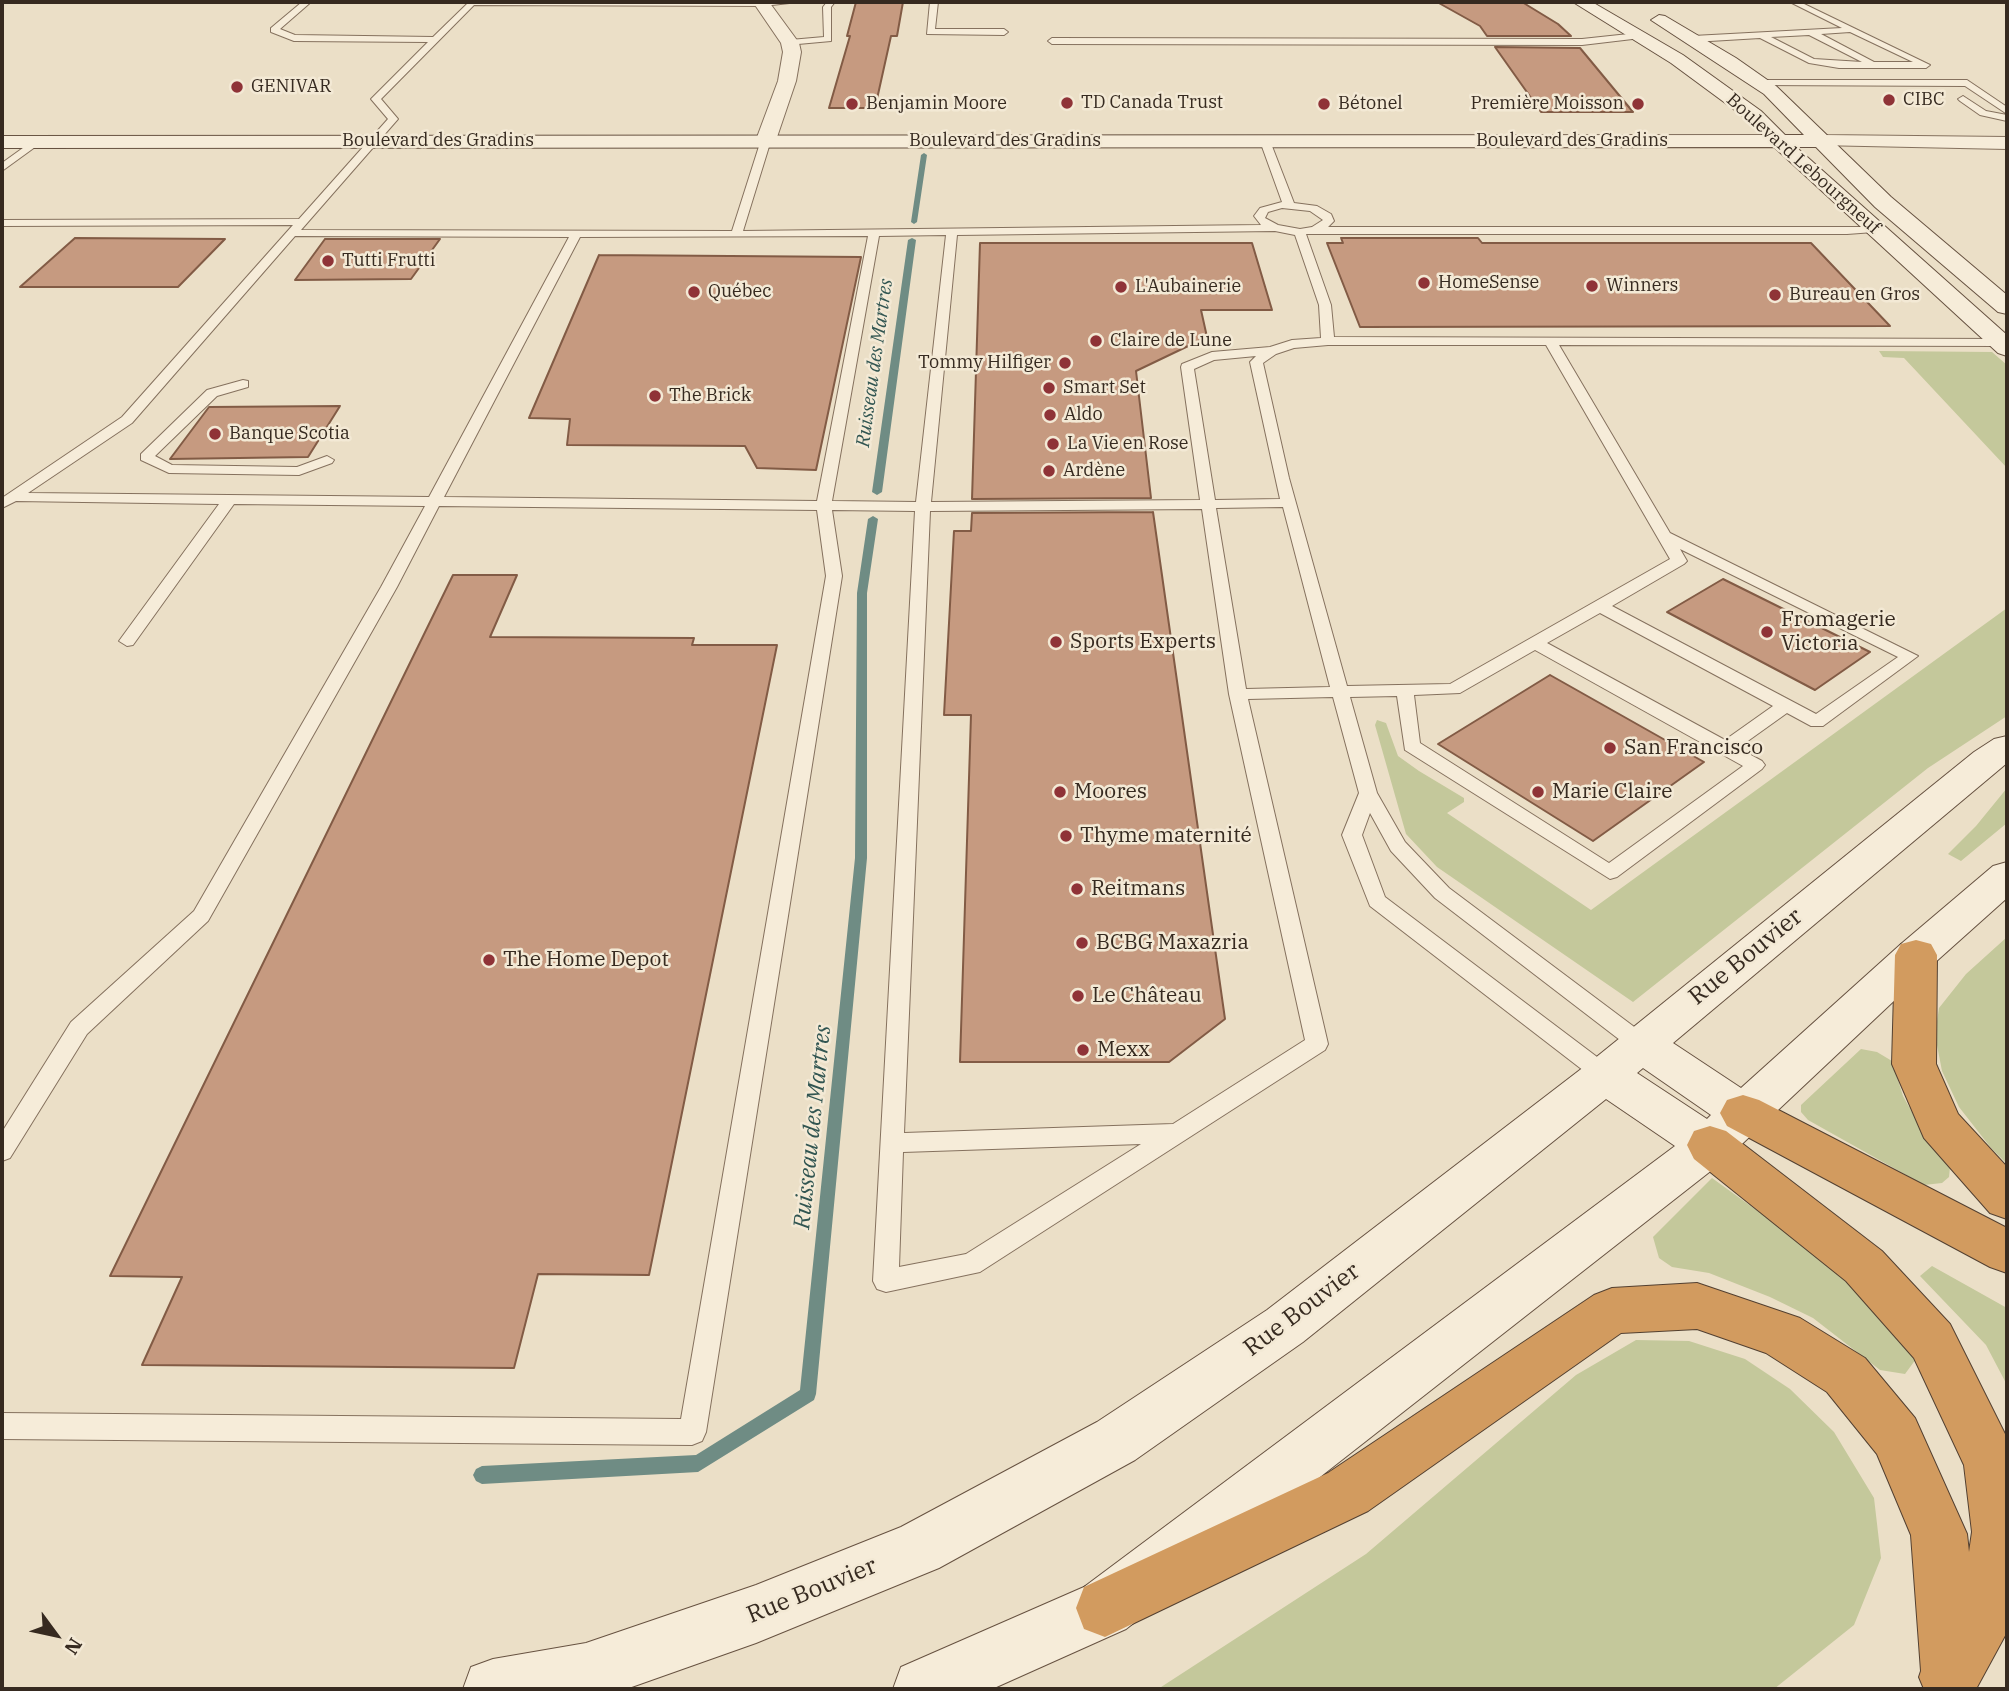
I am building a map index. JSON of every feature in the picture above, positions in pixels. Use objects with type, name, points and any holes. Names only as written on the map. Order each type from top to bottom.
[{"type":"highway","points":[[1916,955],[1914,1064],[1940,1125],[2007,1199]]},
{"type":"highway","points":[[1727,1129],[2007,1252]]},
{"type":"highway","points":[[1727,1129],[1864,1266],[1932,1341],[1992,1463],[2000,1532],[1993,1600],[1942,1682]]},
{"type":"highway","points":[[1105,1608],[1348,1492],[1612,1311],[1698,1306],[1783,1335],[1846,1375],[1896,1436],[1939,1534],[1942,1682]]},
{"type":"street","name":"Boulevard Lebourgneuf","points":[[1581,2],[1711,82],[1781,141],[1874,229],[2004,345]]},
{"type":"street","points":[[762,3],[790,43],[791,63],[766,140]]},
{"type":"street","name":"Boulevard Lebourgneuf","points":[[1643,11],[1693,39],[1760,83],[1824,141],[1883,202],[2007,307]]},
{"type":"street","name":"Boulevard des Gradins","points":[[2,142],[766,140],[2007,143]]},
{"type":"street","name":"Rue Bouvier","points":[[493,1689],[586,1673],[769,1609],[919,1548],[1116,1441],[1285,1326],[1623,1059],[1987,760],[2007,747]]},
{"type":"street","points":[[923,1689],[1105,1608],[1727,1129],[1916,955],[2007,876]]},
{"type":"street","points":[[1623,1059],[1727,1129]]},
{"type":"lane","points":[[307,2],[274,30],[293,38],[435,40]]},
{"type":"lane","points":[[8,500],[127,420],[393,119],[376,99],[472,3],[794,2]]},
{"type":"lane","points":[[790,43],[828,39],[827,7],[831,2]]},
{"type":"lane","points":[[934,2],[930,32],[1004,32]]},
{"type":"lane","points":[[1761,35],[1812,61],[1839,65],[1926,65],[1794,2]]},
{"type":"lane","points":[[1693,39],[1852,30]]},
{"type":"lane","points":[[1811,33],[1874,65]]},
{"type":"lane","points":[[1052,41],[1582,42],[1638,36]]},
{"type":"lane","points":[[1760,83],[1967,83],[2007,111]]},
{"type":"lane","points":[[1943,83],[1954,92]]},
{"type":"lane","points":[[1963,99],[1983,113],[2007,118]]},
{"type":"lane","points":[[736,234],[766,140]]},
{"type":"lane","points":[[1265,141],[1289,205]]},
{"type":"lane","points":[[2,168],[37,142]]},
{"type":"lane","points":[[1275,228],[1260,220],[1259,216],[1271,207],[1289,205],[1312,208],[1327,216],[1329,220],[1326,225],[1315,230]]},
{"type":"lane","points":[[4,225],[301,222]]},
{"type":"lane","points":[[291,233],[736,234],[1275,228],[1300,232],[1874,229]]},
{"type":"lane","points":[[2,1151],[79,1028],[201,916],[436,500],[444,480],[577,232]]},
{"type":"lane","points":[[2,1426],[692,1432],[834,576],[824,505],[874,232]]},
{"type":"lane","points":[[952,232],[921,506],[886,1281],[971,1264],[1317,1044],[1238,694],[1187,367],[1212,356],[1272,351],[1292,344],[1328,341],[2004,345]]},
{"type":"lane","points":[[1300,232],[1325,304],[1328,341]]},
{"type":"lane","points":[[1238,694],[1339,694],[1454,689],[1679,561],[1551,343]]},
{"type":"lane","points":[[1272,351],[1256,362],[1289,503],[1368,793],[1398,846],[1442,893],[1623,1059]]},
{"type":"lane","points":[[243,384],[212,393],[146,457],[169,469],[299,471],[327,460]]},
{"type":"lane","points":[[8,500],[436,500],[921,506],[1289,503]]},
{"type":"lane","points":[[127,641],[229,500]]},
{"type":"lane","points":[[1600,606],[1817,722],[1910,656],[1667,537]]},
{"type":"lane","points":[[1405,691],[1411,746],[1610,872],[1756,765],[1535,643]]},
{"type":"lane","points":[[1726,748],[1786,705]]},
{"type":"lane","points":[[1368,793],[1352,835],[1377,901],[1623,1059]]},
{"type":"lane","points":[[892,1143],[1178,1133]]},
{"type":"green space","points":[[1879,351],[1992,352],[2007,365],[2007,468],[1904,358],[1883,357]]},
{"type":"green space","points":[[2007,608],[2007,716],[1928,768],[1633,1002],[1437,867],[1406,834],[1375,725],[1377,720],[1386,723],[1398,756],[1464,798],[1464,802],[1447,813],[1591,910]]},
{"type":"green space","points":[[2007,788],[2007,823],[1961,861],[1948,854],[1976,826]]},
{"type":"green space","points":[[2007,937],[2007,1164],[1959,1107],[1942,1071],[1935,1035],[1939,1008],[1966,974]]},
{"type":"green space","points":[[1861,1049],[1877,1052],[1892,1061],[1903,1096],[1923,1132],[1950,1167],[1949,1177],[1942,1183],[1924,1185],[1808,1120],[1801,1112],[1801,1105]]},
{"type":"green space","points":[[1712,1178],[1842,1272],[1916,1359],[1905,1374],[1880,1370],[1813,1318],[1770,1297],[1709,1273],[1672,1267],[1659,1258],[1653,1237]]},
{"type":"green space","points":[[1932,1266],[2007,1308],[2007,1385],[1986,1345],[1920,1276]]},
{"type":"green space","points":[[1636,1340],[1689,1341],[1745,1359],[1790,1389],[1834,1432],[1874,1498],[1881,1558],[1854,1625],[1774,1689],[1158,1689],[1366,1554],[1576,1375]]},
{"type":"building","points":[[856,2],[903,2],[897,36],[891,36],[875,108],[829,108],[850,36],[847,36]]},
{"type":"building","points":[[1437,2],[1522,2],[1558,24],[1571,36],[1487,36],[1480,26]]},
{"type":"building","points":[[1495,47],[1580,48],[1633,112],[1541,112]]},
{"type":"building","points":[[75,238],[225,239],[178,287],[20,287]]},
{"type":"building","points":[[1341,238],[1478,238],[1482,243],[1811,243],[1890,326],[1360,327],[1327,243],[1343,243]]},
{"type":"building","points":[[325,239],[440,239],[411,279],[295,280]]},
{"type":"building","points":[[980,243],[1252,243],[1272,310],[1201,310],[1207,337],[1136,371],[1151,498],[972,499]]},
{"type":"building","points":[[599,255],[861,257],[816,470],[757,468],[745,446],[567,445],[570,419],[529,418]]},
{"type":"building","points":[[340,406],[308,457],[170,459],[209,407]]},
{"type":"building","points":[[1153,512],[1225,1019],[1169,1062],[960,1062],[971,715],[944,715],[954,531],[971,531],[972,513]]},
{"type":"building","name":"The Home Depot","points":[[453,575],[517,575],[490,637],[694,638],[692,645],[777,645],[649,1275],[538,1274],[514,1368],[142,1365],[182,1277],[110,1276]]},
{"type":"building","points":[[1723,579],[1870,652],[1815,690],[1667,612]]},
{"type":"building","points":[[1550,675],[1704,762],[1593,841],[1438,744]]},
{"type":"waterway","name":"Ruisseau des Martres","points":[[914,222],[924,155]]},
{"type":"waterway","name":"Ruisseau des Martres","points":[[877,492],[912,240]]},
{"type":"waterway","name":"Ruisseau des Martres","points":[[482,1475],[698,1463],[808,1394],[861,858],[862,593],[873,519]]},
{"type":"place","name":"GENIVAR","points":[[237,87]]},
{"type":"place","name":"CIBC","points":[[1889,100]]},
{"type":"place","name":"TD Canada Trust","points":[[1067,103]]},
{"type":"place","name":"Benjamin Moore","points":[[852,104]]},
{"type":"place","name":"Bétonel","points":[[1324,104]]},
{"type":"place","name":"Première Moisson","points":[[1638,104]]},
{"type":"place","name":"Tutti Frutti","points":[[328,261]]},
{"type":"place","name":"HomeSense","points":[[1424,283]]},
{"type":"place","name":"Winners","points":[[1592,286]]},
{"type":"place","name":"L'Aubainerie","points":[[1121,287]]},
{"type":"place","name":"Québec","points":[[694,292]]},
{"type":"place","name":"Bureau en Gros","points":[[1775,295]]},
{"type":"place","name":"Claire de Lune","points":[[1096,341]]},
{"type":"place","name":"Tommy Hilfiger","points":[[1065,363]]},
{"type":"place","name":"Smart Set","points":[[1049,388]]},
{"type":"place","name":"The Brick","points":[[655,396]]},
{"type":"place","name":"Aldo","points":[[1050,415]]},
{"type":"place","name":"Banque Scotia","points":[[215,434]]},
{"type":"place","name":"La Vie en Rose","points":[[1053,444]]},
{"type":"place","name":"Ardène","points":[[1049,471]]},
{"type":"place","name":"Fromagerie Victoria","points":[[1767,632]]},
{"type":"place","name":"Sports Experts","points":[[1056,642]]},
{"type":"place","name":"San Francisco","points":[[1610,748]]},
{"type":"place","name":"Moores","points":[[1060,792]]},
{"type":"place","name":"Marie Claire","points":[[1538,792]]},
{"type":"place","name":"Thyme maternité","points":[[1066,836]]},
{"type":"place","name":"Reitmans","points":[[1077,889]]},
{"type":"place","name":"BCBG Maxazria","points":[[1082,943]]},
{"type":"place","name":"The Home Depot","points":[[489,960]]},
{"type":"place","name":"Le Château","points":[[1078,996]]},
{"type":"place","name":"Mexx","points":[[1083,1050]]}]
